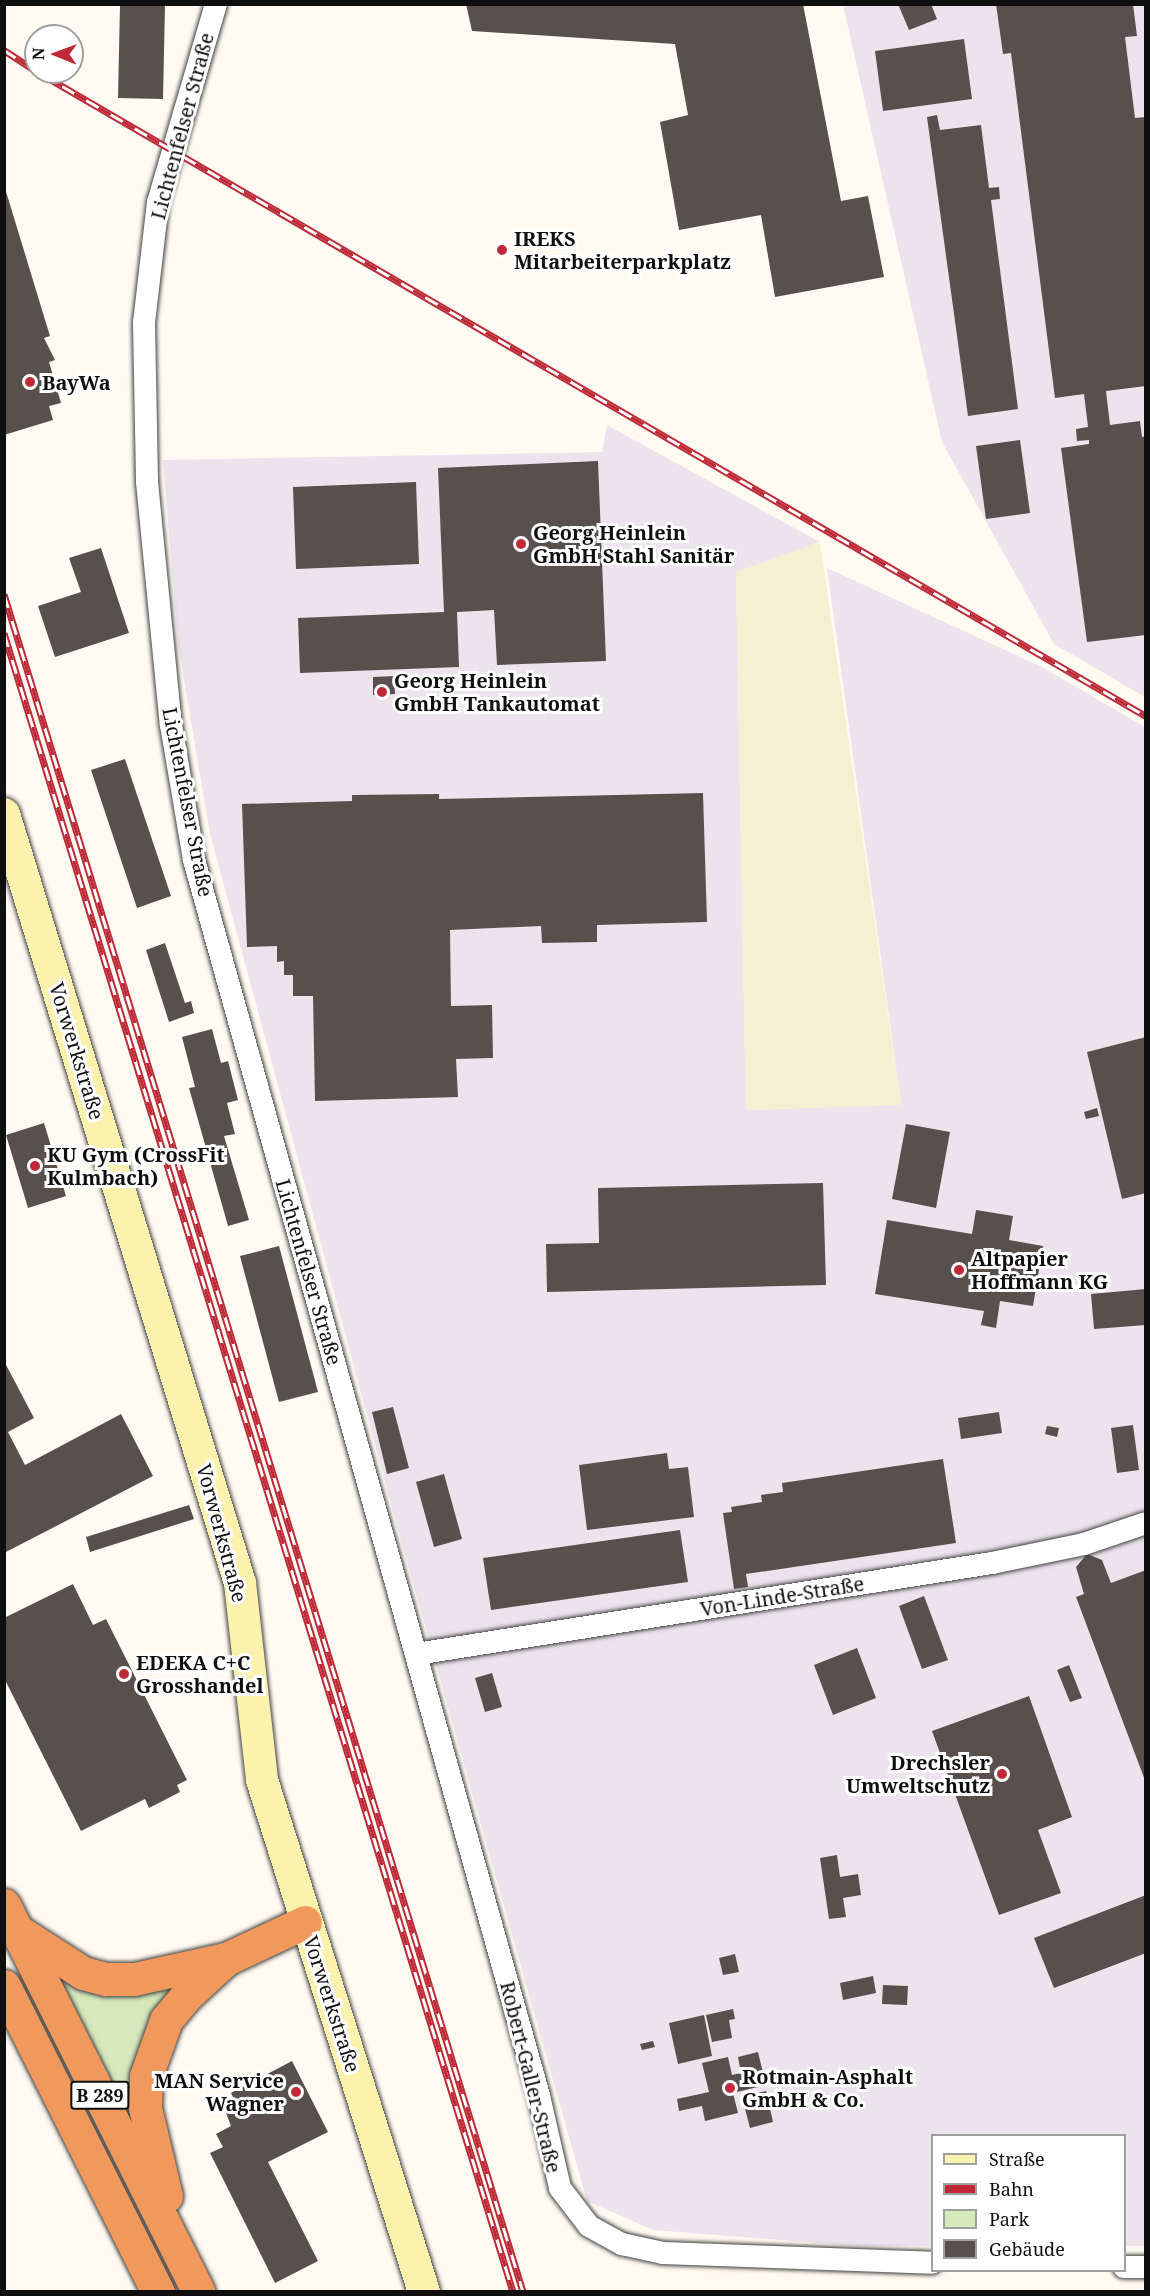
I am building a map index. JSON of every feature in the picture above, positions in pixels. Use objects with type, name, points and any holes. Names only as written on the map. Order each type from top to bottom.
[{"type":"highway","points":[[11,1918],[64,1964],[106,1979],[134,1979],[226,1959],[305,1922]]},
{"type":"highway","name":"B 289","points":[[11,1918],[200,2292]]},
{"type":"highway","points":[[183,2259],[145,2108],[146,2076],[166,2020],[186,1996],[226,1959]]},
{"type":"highway","name":"B 289","points":[[4,1986],[158,2292]]},
{"type":"street","name":"Lichtenfelser Straße","points":[[216,4],[158,202],[144,323],[147,490],[171,724],[194,860],[416,1654]]},
{"type":"street","name":"Vorwerkstraße","points":[[4,814],[240,1583],[262,1780],[305,1922],[424,2292]]},
{"type":"street","name":"Von-Linde-Straße","points":[[416,1654],[992,1563],[1084,1544],[1146,1523]]},
{"type":"street","name":"Robert-Galler-Straße","points":[[416,1654],[539,2096],[560,2188],[589,2226],[622,2244],[663,2253],[931,2263]]},
{"type":"street","points":[[1126,2266],[1146,2267]]},
{"type":"shaded area","points":[[843,5],[1145,5],[1145,697],[1054,644],[942,442]]},
{"type":"shaded area","points":[[607,425],[820,542],[736,573],[746,1110],[901,1104],[827,568],[1042,667],[1145,727],[1145,2246],[1126,2246],[1126,2134],[931,2134],[931,2246],[856,2246],[653,2230],[587,2201],[397,1526],[210,834],[178,644],[163,460],[602,452]]},
{"type":"shaded area","points":[[820,542],[901,1105],[746,1110],[736,572]]},
{"type":"green space","points":[[53,1966],[173,1984],[138,2136]]},
{"type":"building","points":[[466,4],[803,4],[841,201],[868,196],[884,277],[775,297],[761,215],[679,230],[660,122],[688,115],[675,44],[472,31]]},
{"type":"building","points":[[898,4],[931,4],[937,19],[909,30]]},
{"type":"building","points":[[996,4],[1133,4],[1137,36],[1125,37],[1135,118],[1146,117],[1146,386],[1106,391],[1110,425],[1140,421],[1142,437],[1146,436],[1146,635],[1087,642],[1061,448],[1089,444],[1089,440],[1077,441],[1076,429],[1088,427],[1084,394],[1055,398],[1011,53],[1003,54]]},
{"type":"building","points":[[120,5],[165,5],[163,99],[118,98]]},
{"type":"building","points":[[964,39],[972,99],[883,111],[875,51]]},
{"type":"building","points":[[937,115],[940,130],[981,125],[989,188],[999,187],[1000,199],[991,200],[1018,409],[968,416],[927,117]]},
{"type":"building","points":[[4,185],[50,336],[44,338],[55,360],[49,362],[61,403],[49,406],[53,420],[4,435]]},
{"type":"building","points":[[1020,440],[1030,513],[986,519],[976,446]]},
{"type":"building","name":"Georg Heinlein GmbH Stahl Sanitär","points":[[598,461],[606,661],[497,665],[494,610],[457,612],[459,667],[300,673],[298,618],[444,612],[438,468]]},
{"type":"building","points":[[416,482],[419,564],[296,569],[293,487]]},
{"type":"building","points":[[101,548],[129,633],[55,657],[38,606],[81,592],[69,558]]},
{"type":"building","points":[[394,676],[395,694],[373,695],[373,677]]},
{"type":"building","points":[[125,759],[171,896],[137,908],[91,770]]},
{"type":"building","points":[[703,793],[707,922],[597,925],[597,942],[542,943],[541,926],[450,930],[451,1006],[492,1005],[493,1058],[456,1059],[458,1097],[315,1101],[313,996],[293,996],[293,975],[284,975],[284,961],[277,962],[277,946],[247,947],[242,804],[352,801],[352,795],[439,794],[439,799]]},
{"type":"building","points":[[165,943],[185,1003],[191,1001],[194,1013],[169,1022],[146,950]]},
{"type":"building","points":[[212,1029],[221,1063],[228,1061],[238,1100],[227,1103],[235,1134],[224,1136],[249,1220],[228,1226],[189,1088],[195,1087],[182,1037]]},
{"type":"building","points":[[1146,1037],[1146,1193],[1122,1199],[1087,1052]]},
{"type":"building","points":[[1097,1108],[1099,1116],[1086,1119],[1084,1112]]},
{"type":"building","points":[[44,1123],[66,1196],[28,1208],[6,1135]]},
{"type":"building","points":[[906,1124],[950,1132],[936,1208],[892,1199]]},
{"type":"building","points":[[823,1183],[826,1285],[547,1292],[546,1244],[599,1243],[598,1188]]},
{"type":"building","name":"Altpapier Hoffmann KG","points":[[976,1210],[1013,1216],[1009,1240],[1043,1246],[1033,1306],[1000,1301],[996,1328],[981,1325],[984,1311],[875,1294],[887,1220],[972,1234]]},
{"type":"building","points":[[279,1246],[318,1392],[279,1402],[240,1256]]},
{"type":"building","points":[[1146,1289],[1146,1325],[1094,1329],[1091,1294]]},
{"type":"building","points":[[4,1361],[34,1418],[8,1432],[25,1465],[121,1414],[153,1476],[4,1553]]},
{"type":"building","points":[[393,1407],[409,1468],[387,1474],[372,1412]]},
{"type":"building","points":[[999,1412],[1002,1433],[961,1439],[958,1418]]},
{"type":"building","points":[[1133,1425],[1139,1470],[1117,1473],[1111,1428]]},
{"type":"building","points":[[1047,1426],[1059,1428],[1057,1437],[1045,1434]]},
{"type":"building","points":[[667,1453],[669,1469],[688,1467],[694,1517],[587,1530],[579,1465]]},
{"type":"building","points":[[943,1459],[956,1543],[746,1574],[748,1587],[734,1589],[723,1513],[732,1512],[731,1507],[762,1502],[761,1495],[783,1492],[782,1483]]},
{"type":"building","points":[[444,1474],[462,1539],[434,1547],[416,1482]]},
{"type":"building","points":[[189,1505],[194,1519],[90,1552],[86,1537]]},
{"type":"building","points":[[680,1530],[688,1582],[491,1610],[483,1558]]},
{"type":"building","points":[[1087,1554],[1102,1560],[1111,1583],[1146,1570],[1146,1783],[1076,1597],[1084,1594],[1076,1567]]},
{"type":"building","points":[[73,1584],[93,1625],[106,1619],[187,1780],[177,1785],[180,1792],[149,1808],[145,1799],[81,1831],[4,1678],[4,1618]]},
{"type":"building","points":[[924,1596],[948,1660],[922,1669],[899,1606]]},
{"type":"building","points":[[857,1648],[876,1698],[833,1715],[814,1665]]},
{"type":"building","points":[[1069,1665],[1082,1698],[1070,1702],[1057,1670]]},
{"type":"building","points":[[492,1673],[502,1707],[485,1712],[475,1678]]},
{"type":"building","name":"Drechsler Umweltschutz","points":[[1029,1696],[1072,1817],[1038,1830],[1061,1893],[999,1915],[932,1731]]},
{"type":"building","points":[[837,1855],[840,1877],[858,1874],[861,1895],[843,1898],[846,1917],[829,1919],[820,1858]]},
{"type":"building","points":[[1146,1895],[1146,1953],[1054,1988],[1034,1938]]},
{"type":"building","points":[[735,1954],[739,1972],[723,1975],[719,1958]]},
{"type":"building","points":[[873,1976],[876,1993],[843,2000],[840,1983]]},
{"type":"building","points":[[883,1985],[908,1986],[907,2005],[882,2004]]},
{"type":"building","points":[[733,2009],[735,2019],[729,2020],[732,2038],[712,2042],[706,2015]]},
{"type":"building","points":[[704,2015],[712,2056],[678,2064],[669,2023]]},
{"type":"building","points":[[653,2041],[655,2047],[642,2050],[640,2044]]},
{"type":"building","name":"Rotmain-Asphalt GmbH & Co.","points":[[758,2052],[766,2085],[733,2093],[738,2113],[705,2121],[702,2106],[679,2111],[677,2099],[709,2092],[702,2063],[728,2057],[732,2075],[741,2073],[738,2057]]},
{"type":"building","points":[[292,2061],[328,2132],[268,2162],[318,2261],[275,2283],[210,2153],[223,2147],[216,2134],[231,2126],[226,2113],[238,2107],[231,2093]]},
{"type":"building","points":[[766,2091],[773,2122],[750,2128],[742,2097]]},
{"type":"railway","points":[[4,50],[24,63]]},
{"type":"railway","points":[[59,84],[1146,716]]},
{"type":"railway","points":[[4,594],[523,2292]]},
{"type":"railway","points":[[4,633],[513,2292]]},
{"type":"place","name":"IREKS Mitarbeiterparkplatz","points":[[502,250]]},
{"type":"place","name":"BayWa","points":[[30,382]]},
{"type":"place","name":"Georg Heinlein GmbH Stahl Sanitär","points":[[521,544]]},
{"type":"place","name":"Georg Heinlein GmbH Tankautomat","points":[[382,692]]},
{"type":"place","name":"KU Gym (CrossFit Kulmbach)","points":[[35,1166]]},
{"type":"place","name":"Altpapier Hoffmann KG","points":[[959,1270]]},
{"type":"place","name":"EDEKA C+C Grosshandel","points":[[124,1674]]},
{"type":"place","name":"Drechsler Umweltschutz","points":[[1002,1774]]},
{"type":"place","name":"Rotmain-Asphalt GmbH & Co.","points":[[730,2088]]},
{"type":"place","name":"MAN Service Wagner","points":[[296,2092]]}]
